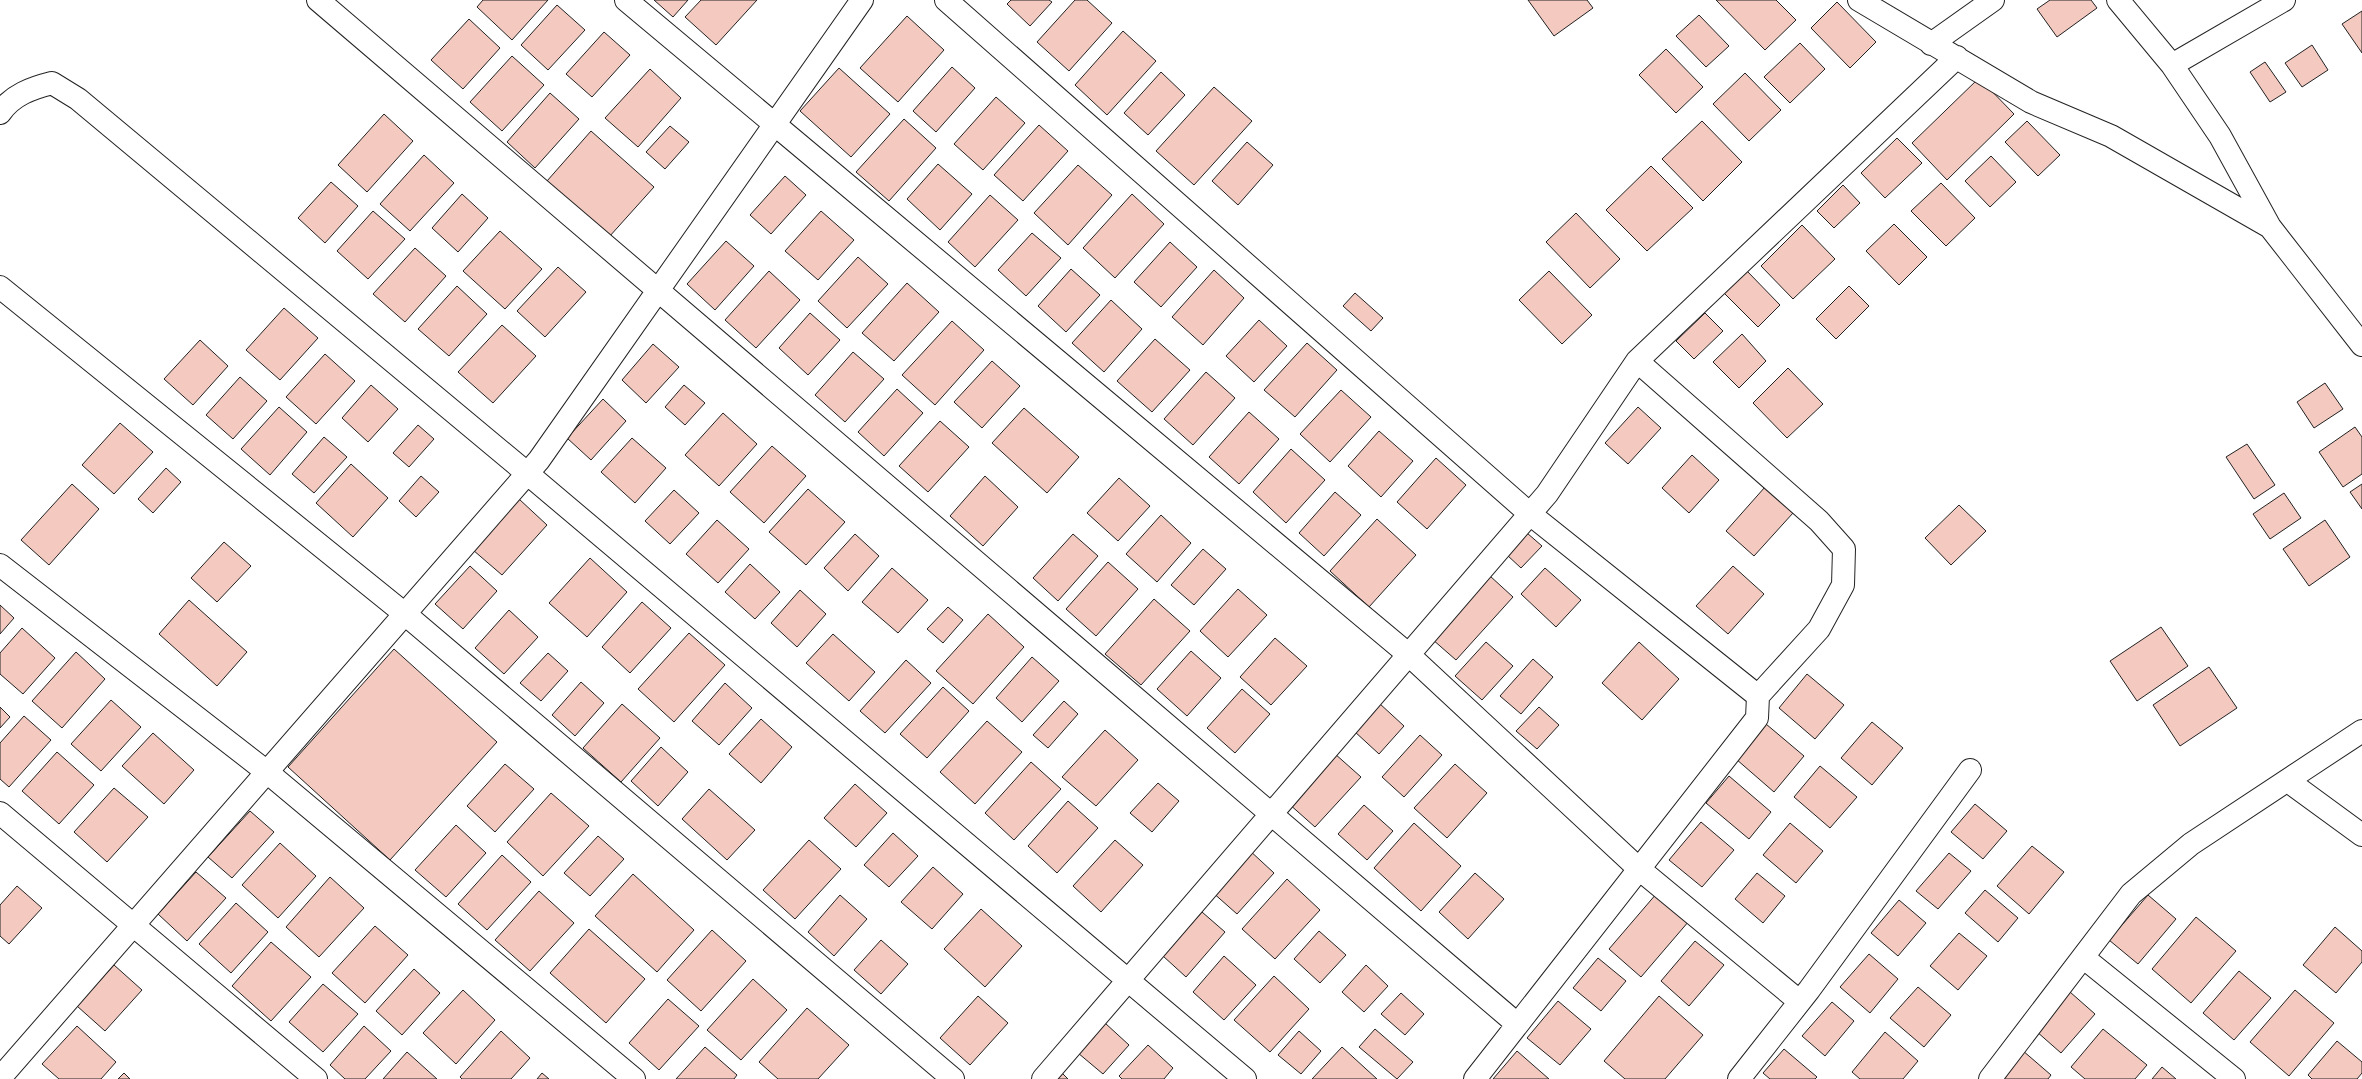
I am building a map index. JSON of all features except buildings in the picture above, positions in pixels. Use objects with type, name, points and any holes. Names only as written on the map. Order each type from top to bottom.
[{"type":"street","points":[[318,0],[1517,1024]]},
{"type":"street","points":[[626,0],[1409,655],[1638,868],[1799,1002]]},
{"type":"street","points":[[0,1078],[528,474],[862,0]]},
{"type":"street","points":[[946,0],[1530,514],[1758,696]]},
{"type":"street","points":[[1859,0],[2031,102],[2111,136],[2270,227]]},
{"type":"street","points":[[1931,44],[1993,0]]},
{"type":"street","points":[[2118,0],[2172,65],[2220,136],[2270,227],[2362,345]]},
{"type":"street","points":[[2172,65],[2284,0]]},
{"type":"street","points":[[1043,1079],[1547,494],[1637,361],[1957,57]]},
{"type":"street","points":[[0,113],[5,106],[29,89],[52,84],[78,99],[528,474],[1245,1079]]},
{"type":"street","points":[[0,287],[405,614],[953,1079]]},
{"type":"street","points":[[1475,1079],[1638,868],[1757,718],[1758,696],[1819,630],[1844,584],[1844,549],[1819,521],[1637,361]]},
{"type":"street","points":[[0,565],[267,772],[634,1079]]},
{"type":"street","points":[[1990,1079],[2084,958],[2131,894],[2160,868],[2191,844],[2362,731]]},
{"type":"street","points":[[1739,1079],[1799,1002],[1970,770]]},
{"type":"street","points":[[2288,781],[2362,835]]},
{"type":"street","points":[[0,813],[316,1079]]},
{"type":"street","points":[[2084,958],[2234,1079]]}]
